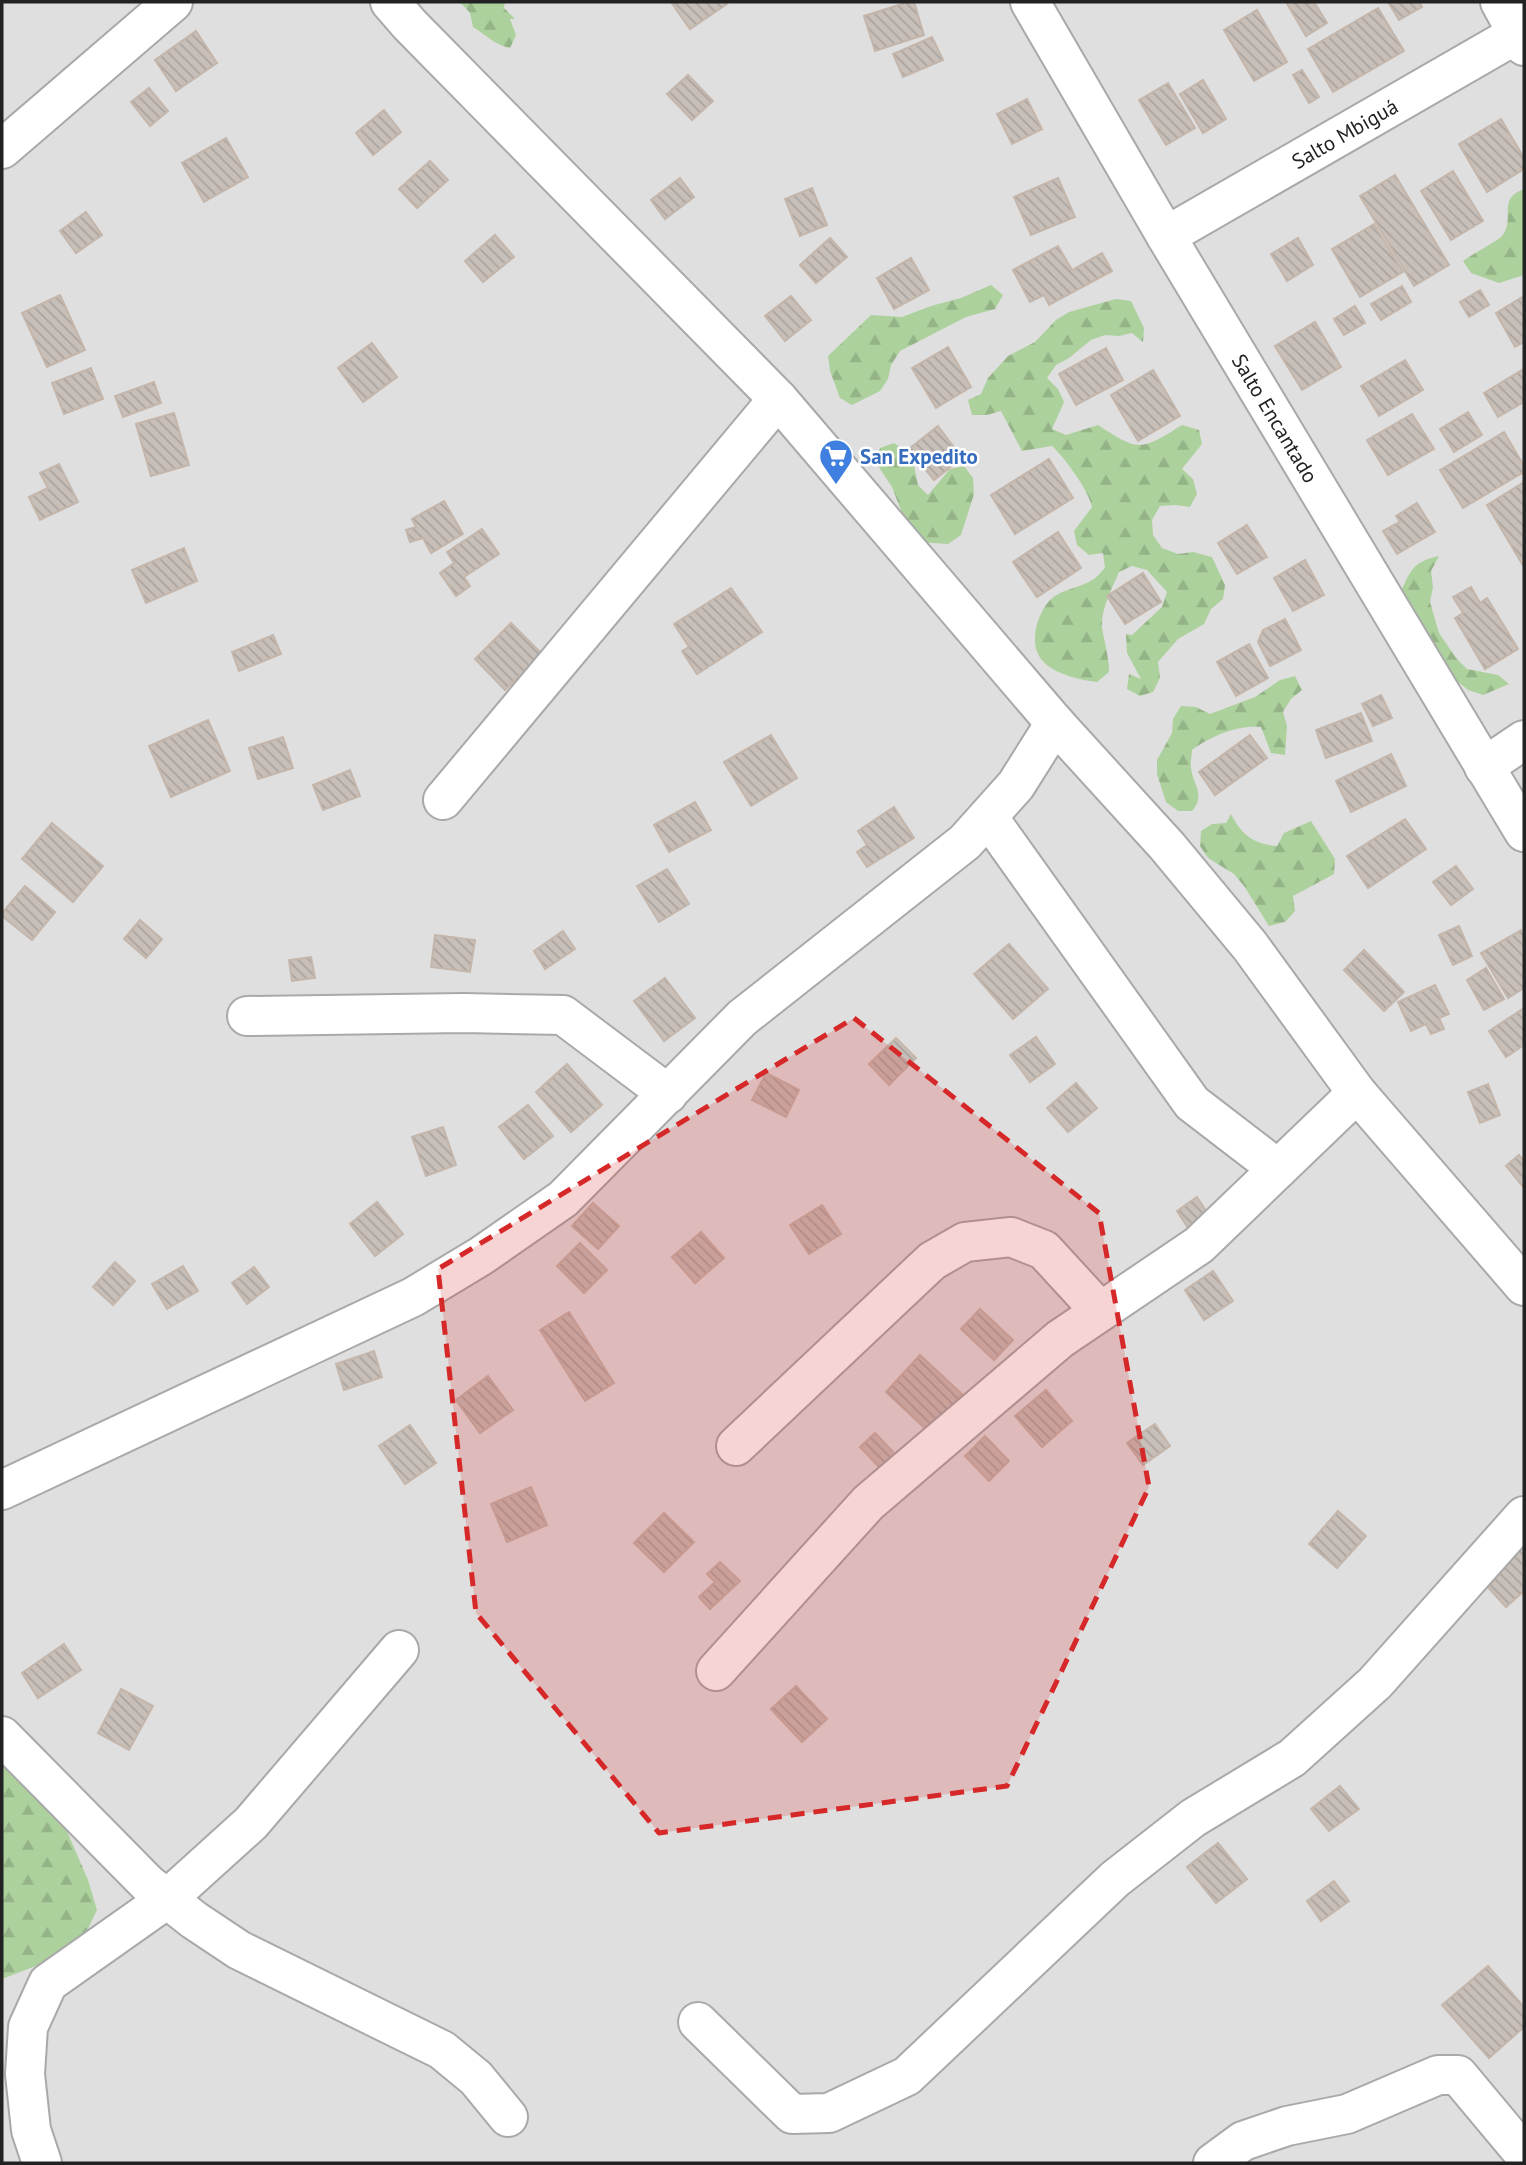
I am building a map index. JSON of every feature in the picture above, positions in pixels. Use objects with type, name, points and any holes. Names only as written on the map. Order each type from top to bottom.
[{"type":"street","points":[[2,149],[173,2]]},
{"type":"street","points":[[390,2],[778,399],[1055,723],[1167,846],[1242,936],[1357,1093],[1524,1286]]},
{"type":"street","name":"Salto Encantado","points":[[1030,2],[1166,236],[1524,832]]},
{"type":"street","name":"Salto Mbiguá","points":[[1166,236],[1516,28]]},
{"type":"street","points":[[443,800],[778,399]]},
{"type":"street","points":[[2,1490],[413,1297],[481,1256],[563,1199],[742,1018],[965,842],[1016,785],[1055,723]]},
{"type":"street","points":[[1484,767],[1524,740]]},
{"type":"street","points":[[988,817],[1192,1103],[1278,1169]]},
{"type":"street","points":[[247,1016],[464,1013],[563,1015],[668,1094]]},
{"type":"street","points":[[716,1671],[868,1503],[1059,1339],[1199,1245],[1357,1093]]},
{"type":"street","points":[[736,1446],[932,1261],[965,1242],[1011,1237],[1044,1250],[1100,1311]]},
{"type":"street","points":[[698,2022],[792,2113],[829,2113],[907,2076],[1115,1879],[1193,1818],[1292,1758],[1375,1684],[1524,1516]]},
{"type":"street","points":[[42,2163],[32,2130],[25,2074],[28,2027],[48,1983],[167,1899],[251,1823],[399,1650]]},
{"type":"street","points":[[2,1736],[148,1884],[167,1899],[239,1950],[442,2050],[476,2078],[508,2117]]},
{"type":"street","points":[[1213,2163],[1243,2141],[1287,2126],[1347,2114],[1438,2075],[1458,2074],[1524,2154]]},
{"type":"highlighted area","points":[[854,1018],[1099,1213],[1149,1487],[1007,1786],[659,1833],[476,1613],[438,1269]]},
{"type":"shaded area","points":[[2,2],[1524,2],[1524,2163],[2,2163]]},
{"type":"green space","points":[[460,2],[505,2],[504,8],[515,19],[510,19],[516,35],[510,48],[495,42],[473,27],[470,13]]},
{"type":"green space","points":[[1524,189],[1524,275],[1499,283],[1471,273],[1463,261],[1502,236],[1506,230],[1508,204],[1516,193]]},
{"type":"green space","points":[[991,285],[1003,295],[995,309],[966,317],[900,351],[880,391],[852,405],[840,398],[830,371],[828,356],[871,315],[902,317]]},
{"type":"green space","points":[[1116,299],[1131,301],[1144,328],[1143,342],[1132,333],[1105,335],[1091,340],[1056,365],[1047,378],[1058,389],[1064,402],[1052,429],[1066,435],[1098,425],[1123,440],[1140,445],[1157,440],[1182,425],[1199,430],[1202,444],[1182,469],[1193,479],[1197,494],[1190,507],[1160,506],[1152,520],[1153,535],[1162,548],[1178,554],[1193,552],[1212,557],[1225,585],[1223,599],[1211,609],[1204,624],[1178,639],[1158,662],[1160,678],[1153,692],[1140,696],[1127,689],[1129,674],[1141,679],[1127,653],[1126,634],[1132,635],[1162,607],[1167,592],[1147,570],[1132,566],[1119,572],[1107,599],[1102,620],[1109,672],[1097,682],[1067,676],[1047,665],[1038,653],[1035,638],[1038,621],[1045,606],[1060,593],[1094,579],[1105,568],[1103,553],[1089,555],[1077,545],[1074,531],[1092,507],[1090,500],[1076,475],[1052,446],[1022,451],[1001,411],[972,415],[968,400],[981,394],[988,378],[1008,356],[1035,342],[1056,320],[1069,312]]},
{"type":"green space","points":[[894,443],[912,456],[918,485],[928,495],[950,469],[964,466],[973,478],[974,494],[961,535],[948,544],[919,542],[909,531],[892,487],[876,463],[880,448]]},
{"type":"green space","points":[[1439,556],[1431,571],[1433,587],[1430,602],[1439,633],[1467,669],[1498,675],[1509,684],[1483,695],[1468,690],[1423,653],[1399,596],[1417,565]]},
{"type":"green space","points":[[1295,676],[1302,690],[1291,699],[1283,712],[1287,726],[1285,755],[1271,753],[1261,727],[1225,732],[1192,750],[1191,768],[1198,800],[1192,811],[1178,811],[1166,802],[1157,774],[1157,760],[1172,733],[1173,719],[1181,706],[1196,707],[1210,714],[1255,697],[1280,680]]},
{"type":"green space","points":[[1231,814],[1239,828],[1249,837],[1277,846],[1284,833],[1311,821],[1335,859],[1334,874],[1293,896],[1295,911],[1285,922],[1269,926],[1234,874],[1208,858],[1200,846],[1201,831],[1212,824],[1226,823]]},
{"type":"green space","points":[[2,1737],[60,1815],[88,1880],[97,1910],[83,1939],[59,1957],[2,1979]]},
{"type":"building","points":[[671,2],[726,2],[727,4],[690,29]]},
{"type":"building","points":[[914,2],[924,35],[875,51],[864,16]]},
{"type":"building","points":[[1286,2],[1314,2],[1327,23],[1306,36]]},
{"type":"building","points":[[1388,2],[1419,2],[1422,7],[1399,20]]},
{"type":"building","points":[[1378,8],[1404,51],[1333,92],[1308,49]]},
{"type":"building","points":[[1257,10],[1287,62],[1254,81],[1224,30]]},
{"type":"building","points":[[196,31],[217,63],[176,91],[155,60]]},
{"type":"building","points":[[932,37],[943,60],[903,77],[893,54]]},
{"type":"building","points":[[1302,70],[1319,97],[1309,103],[1293,75]]},
{"type":"building","points":[[688,75],[713,101],[692,120],[667,94]]},
{"type":"building","points":[[1203,80],[1226,119],[1203,133],[1180,94]]},
{"type":"building","points":[[1168,83],[1195,128],[1166,145],[1139,100]]},
{"type":"building","points":[[149,88],[168,111],[150,126],[131,102]]},
{"type":"building","points":[[1027,99],[1042,129],[1012,144],[997,114]]},
{"type":"building","points":[[384,110],[401,132],[373,155],[356,133]]},
{"type":"building","points":[[1501,119],[1524,158],[1524,169],[1487,192],[1459,144]]},
{"type":"building","points":[[226,138],[248,177],[204,202],[182,163]]},
{"type":"building","points":[[430,161],[448,180],[417,208],[399,189]]},
{"type":"building","points":[[1453,171],[1483,221],[1451,240],[1421,191]]},
{"type":"building","points":[[1395,175],[1449,265],[1414,286],[1360,196]]},
{"type":"building","points":[[680,178],[694,197],[665,219],[651,200]]},
{"type":"building","points":[[1058,178],[1075,217],[1031,235],[1014,197]]},
{"type":"building","points":[[812,188],[827,225],[800,236],[785,199]]},
{"type":"building","points":[[86,212],[102,235],[76,253],[60,231]]},
{"type":"building","points":[[1374,224],[1403,272],[1360,297],[1332,249]]},
{"type":"building","points":[[495,235],[514,257],[483,282],[465,261]]},
{"type":"building","points":[[830,238],[847,257],[816,283],[800,265]]},
{"type":"building","points":[[1298,238],[1313,265],[1287,281],[1271,254]]},
{"type":"building","points":[[1058,246],[1072,270],[1102,253],[1112,271],[1049,305],[1044,295],[1030,302],[1013,270]]},
{"type":"building","points":[[911,258],[929,290],[894,309],[877,278]]},
{"type":"building","points":[[1402,286],[1411,302],[1381,320],[1371,304]]},
{"type":"building","points":[[1480,290],[1489,305],[1469,317],[1460,302]]},
{"type":"building","points":[[60,295],[85,350],[47,367],[22,313]]},
{"type":"building","points":[[791,296],[811,320],[785,341],[765,316]]},
{"type":"building","points":[[1524,296],[1524,342],[1515,347],[1496,313]]},
{"type":"building","points":[[1355,306],[1365,323],[1344,335],[1334,319]]},
{"type":"building","points":[[1315,322],[1341,367],[1302,390],[1275,346]]},
{"type":"building","points":[[372,343],[397,377],[363,402],[338,368]]},
{"type":"building","points":[[948,347],[971,387],[936,408],[912,368]]},
{"type":"building","points":[[1106,348],[1123,380],[1076,405],[1059,374]]},
{"type":"building","points":[[1405,360],[1423,390],[1379,416],[1361,386]]},
{"type":"building","points":[[91,368],[103,399],[64,414],[52,383]]},
{"type":"building","points":[[1153,370],[1180,416],[1138,441],[1111,395]]},
{"type":"building","points":[[1522,370],[1524,402],[1498,417],[1484,393]]},
{"type":"building","points":[[154,382],[161,403],[123,417],[115,396]]},
{"type":"building","points":[[1468,412],[1482,435],[1454,452],[1440,429]]},
{"type":"building","points":[[174,413],[189,465],[151,476],[136,424]]},
{"type":"building","points":[[1412,414],[1434,449],[1388,475],[1367,440]]},
{"type":"building","points":[[938,426],[962,458],[934,480],[909,449]]},
{"type":"building","points":[[1504,432],[1524,466],[1524,472],[1463,508],[1440,470]]},
{"type":"building","points":[[1049,459],[1073,498],[1015,534],[991,495]]},
{"type":"building","points":[[59,464],[78,502],[40,520],[29,497],[48,488],[40,473]]},
{"type":"building","points":[[1524,482],[1524,567],[1487,505]]},
{"type":"building","points":[[444,501],[463,534],[431,553],[423,538],[410,542],[406,530],[416,527],[412,519]]},
{"type":"building","points":[[1417,503],[1435,532],[1397,554],[1383,531],[1400,522],[1396,516]]},
{"type":"building","points":[[1247,525],[1267,557],[1237,574],[1218,543]]},
{"type":"building","points":[[482,529],[499,554],[464,577],[470,586],[456,596],[440,573],[454,563],[447,552]]},
{"type":"building","points":[[1058,532],[1081,568],[1037,597],[1013,562]]},
{"type":"building","points":[[184,548],[197,581],[146,603],[132,570]]},
{"type":"building","points":[[1305,560],[1324,595],[1293,611],[1274,578]]},
{"type":"building","points":[[1143,573],[1161,602],[1125,624],[1107,596]]},
{"type":"building","points":[[1471,587],[1480,603],[1487,598],[1518,649],[1485,669],[1455,618],[1463,613],[1453,597]]},
{"type":"building","points":[[731,588],[762,632],[697,674],[682,651],[689,647],[674,624]]},
{"type":"building","points":[[1285,619],[1301,650],[1270,666],[1258,642],[1263,630]]},
{"type":"building","points":[[511,623],[542,654],[505,690],[475,659]]},
{"type":"building","points":[[273,635],[281,654],[239,671],[232,652]]},
{"type":"building","points":[[1249,644],[1268,678],[1236,696],[1217,662]]},
{"type":"building","points":[[1381,695],[1392,718],[1373,726],[1362,704]]},
{"type":"building","points":[[1361,713],[1372,741],[1326,758],[1316,730]]},
{"type":"building","points":[[208,720],[230,771],[171,797],[149,746]]},
{"type":"building","points":[[771,735],[797,778],[751,806],[724,762]]},
{"type":"building","points":[[1250,735],[1267,758],[1215,795],[1199,772]]},
{"type":"building","points":[[283,737],[293,768],[258,779],[249,748]]},
{"type":"building","points":[[1391,754],[1406,786],[1351,812],[1336,781]]},
{"type":"building","points":[[350,770],[360,796],[323,810],[313,785]]},
{"type":"building","points":[[695,802],[711,830],[669,852],[654,825]]},
{"type":"building","points":[[894,807],[914,838],[867,867],[857,852],[867,845],[858,831]]},
{"type":"building","points":[[1405,819],[1426,849],[1368,888],[1347,856]]},
{"type":"building","points":[[52,823],[103,866],[73,902],[22,859]]},
{"type":"building","points":[[1456,866],[1473,889],[1451,905],[1433,882]]},
{"type":"building","points":[[667,869],[689,904],[659,922],[637,886]]},
{"type":"building","points":[[25,886],[55,912],[32,940],[2,916]]},
{"type":"building","points":[[140,920],[162,939],[146,958],[124,939]]},
{"type":"building","points":[[1459,926],[1472,956],[1453,965],[1439,935]]},
{"type":"building","points":[[1521,930],[1524,935],[1524,988],[1508,998],[1481,953]]},
{"type":"building","points":[[563,931],[575,949],[545,969],[534,951]]},
{"type":"building","points":[[435,935],[475,940],[470,972],[431,967]]},
{"type":"building","points":[[1009,944],[1048,989],[1013,1019],[974,974]]},
{"type":"building","points":[[1364,950],[1404,992],[1384,1011],[1344,970]]},
{"type":"building","points":[[311,957],[315,978],[292,981],[289,960]]},
{"type":"building","points":[[1486,968],[1504,999],[1484,1010],[1467,980]]},
{"type":"building","points":[[665,978],[695,1018],[664,1041],[634,1001]]},
{"type":"building","points":[[1435,985],[1449,1014],[1439,1018],[1444,1029],[1431,1034],[1426,1024],[1411,1031],[1398,1002]]},
{"type":"building","points":[[1524,1008],[1524,1045],[1506,1057],[1489,1031]]},
{"type":"building","points":[[1036,1037],[1055,1064],[1030,1082],[1010,1055]]},
{"type":"building","points":[[896,1038],[916,1058],[889,1085],[869,1064]]},
{"type":"building","points":[[567,1064],[602,1105],[571,1132],[536,1092]]},
{"type":"building","points":[[766,1073],[799,1090],[786,1117],[752,1100]]},
{"type":"building","points":[[1076,1083],[1097,1108],[1068,1132],[1047,1108]]},
{"type":"building","points":[[1488,1084],[1500,1115],[1480,1123],[1468,1092]]},
{"type":"building","points":[[528,1105],[553,1136],[524,1159],[499,1127]]},
{"type":"building","points":[[443,1127],[456,1165],[426,1176],[412,1137]]},
{"type":"building","points":[[1519,1155],[1524,1161],[1524,1188],[1506,1166]]},
{"type":"building","points":[[1197,1197],[1210,1217],[1190,1231],[1177,1211]]},
{"type":"building","points":[[377,1202],[403,1234],[375,1256],[350,1224]]},
{"type":"building","points":[[593,1203],[619,1226],[598,1249],[572,1226]]},
{"type":"building","points":[[822,1205],[841,1234],[809,1254],[790,1225]]},
{"type":"building","points":[[701,1232],[724,1258],[695,1283],[672,1257]]},
{"type":"building","points":[[580,1243],[607,1270],[584,1293],[557,1266]]},
{"type":"building","points":[[115,1262],[135,1281],[113,1305],[93,1287]]},
{"type":"building","points":[[183,1266],[198,1291],[167,1309],[152,1284]]},
{"type":"building","points":[[254,1267],[269,1287],[247,1304],[232,1283]]},
{"type":"building","points":[[1213,1271],[1233,1301],[1204,1320],[1185,1290]]},
{"type":"building","points":[[980,1309],[1013,1340],[994,1360],[961,1329]]},
{"type":"building","points":[[569,1312],[614,1383],[585,1401],[540,1330]]},
{"type":"building","points":[[374,1351],[382,1377],[344,1390],[336,1364]]},
{"type":"building","points":[[920,1355],[963,1395],[929,1432],[886,1392]]},
{"type":"building","points":[[488,1376],[513,1410],[480,1433],[456,1400]]},
{"type":"building","points":[[1046,1390],[1072,1421],[1042,1447],[1015,1416]]},
{"type":"building","points":[[1155,1424],[1170,1446],[1143,1465],[1127,1443]]},
{"type":"building","points":[[410,1425],[436,1463],[405,1484],[379,1446]]},
{"type":"building","points":[[875,1433],[896,1455],[881,1469],[860,1447]]},
{"type":"building","points":[[985,1436],[1009,1461],[989,1481],[965,1456]]},
{"type":"building","points":[[531,1487],[547,1525],[507,1542],[491,1504]]},
{"type":"building","points":[[1338,1511],[1366,1536],[1337,1568],[1309,1544]]},
{"type":"building","points":[[664,1513],[694,1542],[664,1572],[634,1543]]},
{"type":"building","points":[[1524,1546],[1524,1591],[1506,1607],[1484,1583]]},
{"type":"building","points":[[720,1562],[740,1581],[710,1609],[699,1597],[715,1582],[707,1574]]},
{"type":"building","points":[[64,1644],[81,1670],[38,1698],[22,1673]]},
{"type":"building","points":[[796,1686],[827,1719],[802,1742],[771,1709]]},
{"type":"building","points":[[121,1689],[153,1706],[129,1750],[98,1733]]},
{"type":"building","points":[[1340,1786],[1359,1809],[1329,1831],[1311,1809]]},
{"type":"building","points":[[1218,1843],[1247,1879],[1216,1903],[1187,1867]]},
{"type":"building","points":[[1334,1881],[1349,1901],[1321,1921],[1307,1901]]},
{"type":"building","points":[[1488,1966],[1524,2007],[1524,2027],[1489,2058],[1442,2005]]},
{"type":"place","name":"San Expedito","points":[[836,486]]}]
